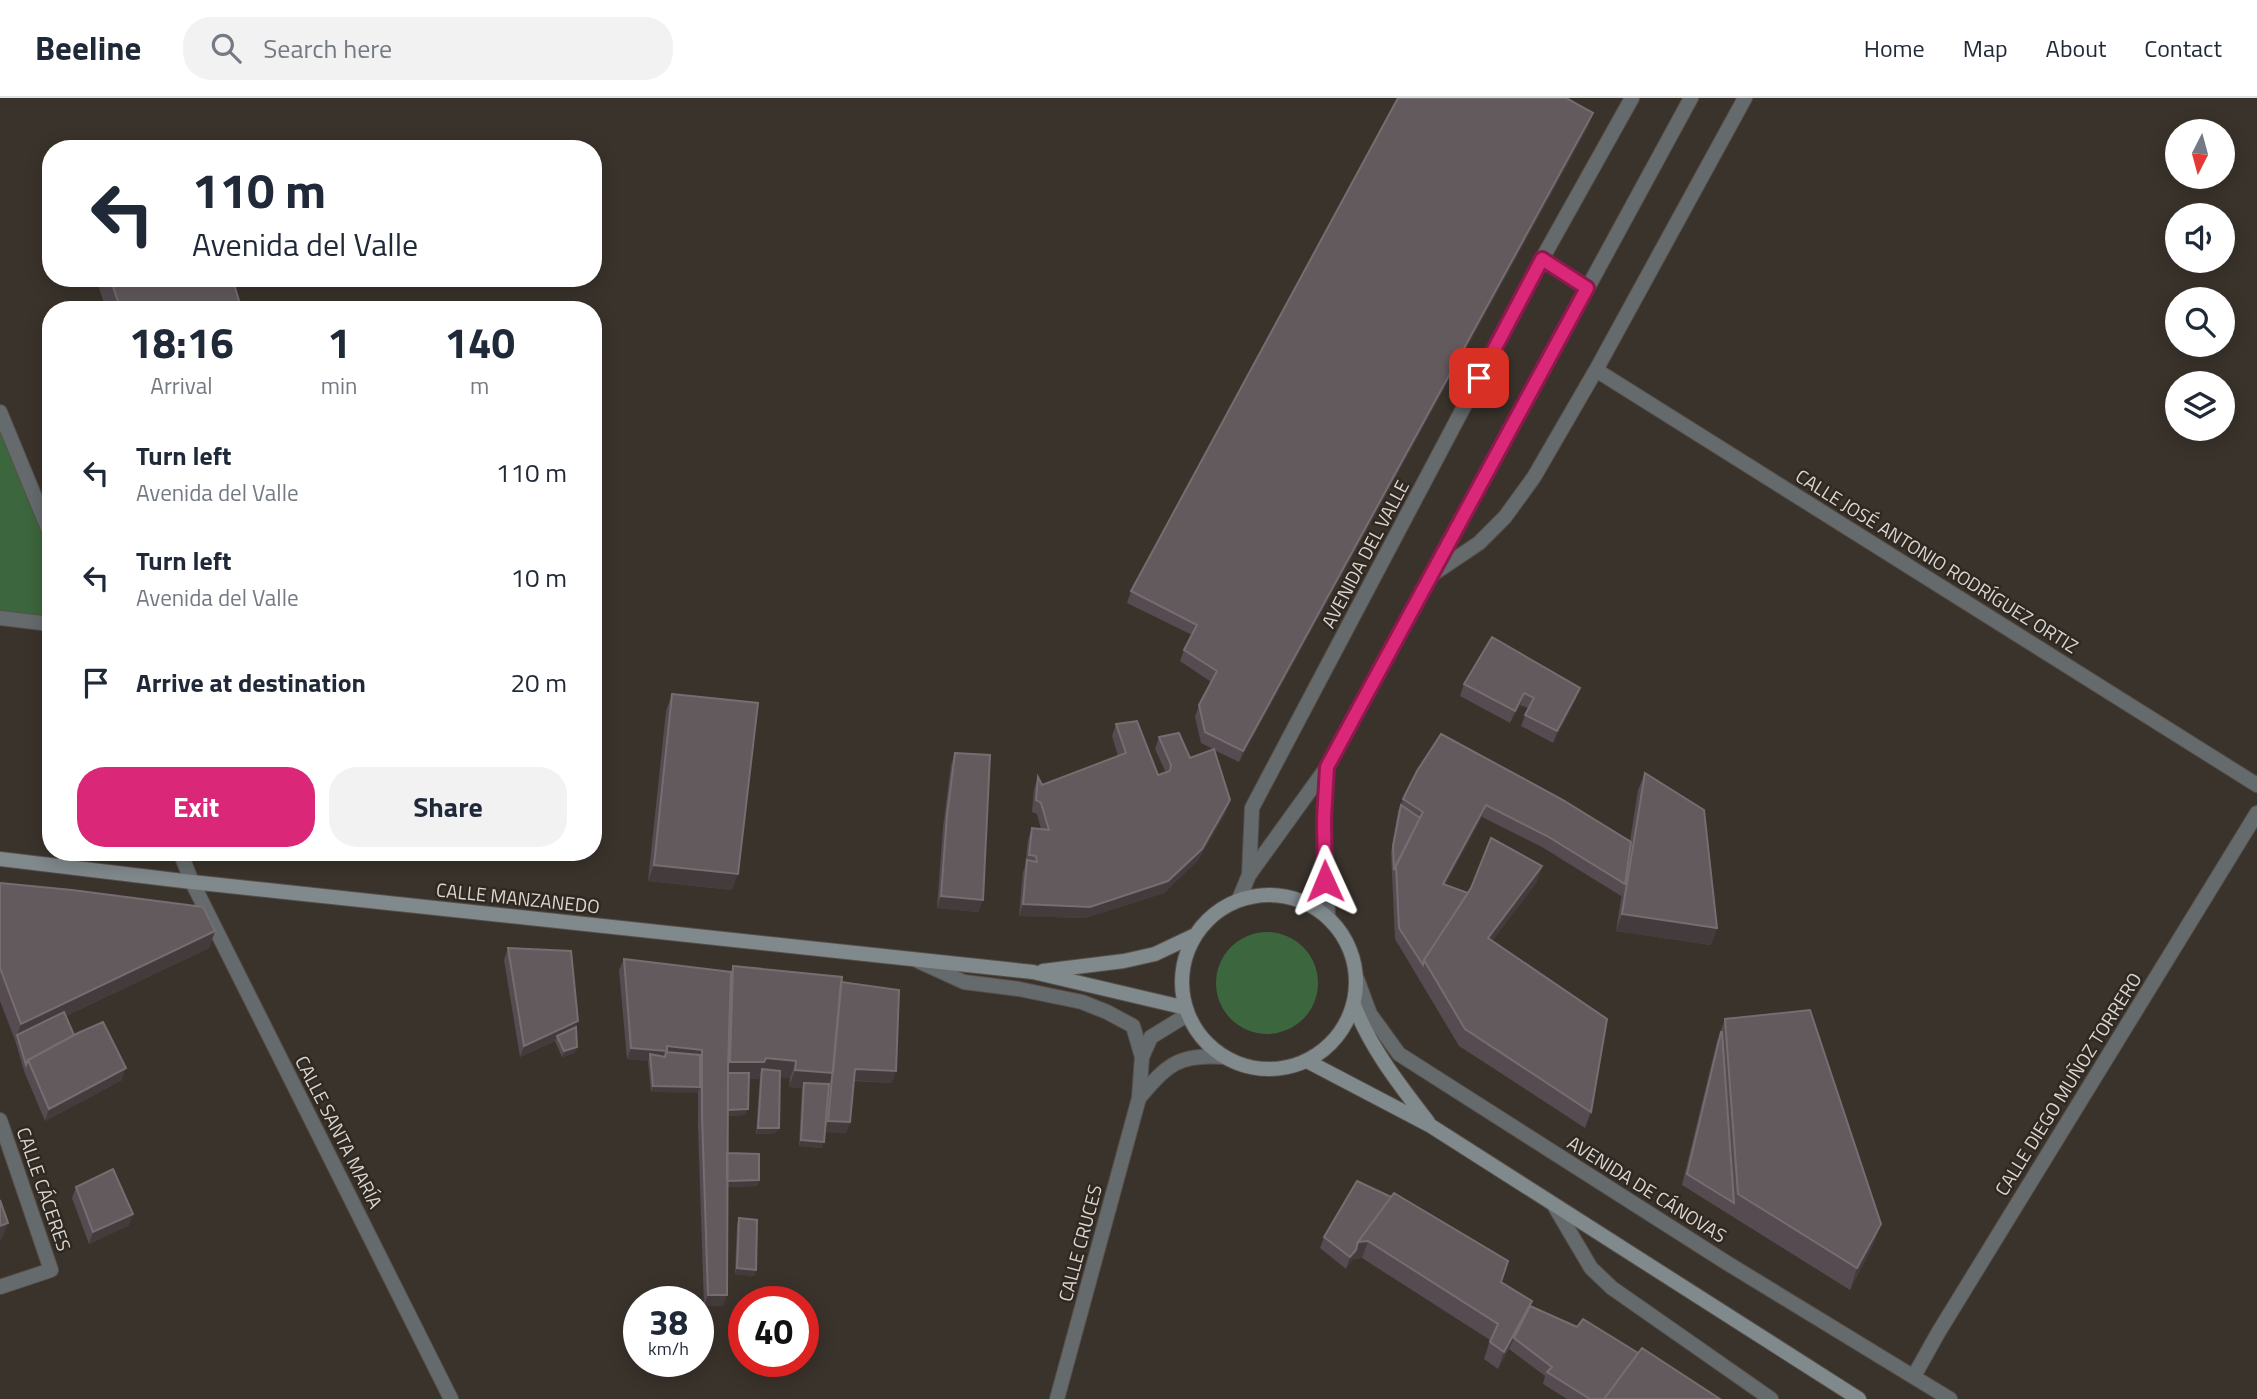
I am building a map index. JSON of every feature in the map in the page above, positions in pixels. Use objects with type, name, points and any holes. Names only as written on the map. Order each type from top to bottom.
[{"type":"main road","name":"CALLE MANZANEDO","points":[[0,859],[1033,972],[1185,1011]]},
{"type":"main road","points":[[1262,894],[1286,895],[1308,904],[1328,917],[1348,945],[1357,979],[1354,1005],[1344,1028],[1328,1047],[1307,1061],[1280,1069],[1251,1068],[1224,1057],[1202,1039],[1185,1011],[1181,980],[1184,957],[1194,936],[1206,920],[1239,899],[1262,894]]},
{"type":"main road","name":"CALLE MANZANEDO","points":[[1033,972],[1155,954],[1194,936]]},
{"type":"main road","points":[[1354,1005],[1380,1059],[1431,1126]]},
{"type":"main road","points":[[1307,1061],[1431,1126],[1858,1399]]},
{"type":"street","name":"AVENIDA DEL VALLE","points":[[1249,875],[1252,808],[1542,259],[1632,98]]},
{"type":"street","points":[[1239,899],[1249,875],[1327,767],[1691,98]]},
{"type":"street","points":[[1429,577],[1479,543],[1505,517],[1534,477],[1596,370],[1745,98]]},
{"type":"street","points":[[1542,259],[1587,288]]},
{"type":"street","name":"CALLE JOSÉ ANTONIO RODRÍGUEZ ORTIZ","points":[[1596,370],[2257,785]]},
{"type":"street","points":[[0,412],[42,514]]},
{"type":"street","points":[[0,618],[42,623]]},
{"type":"street","points":[[1327,767],[1324,831],[1328,917]]},
{"type":"street","name":"CALLE DIEGO MUÑOZ TORRERO","points":[[1914,1376],[2257,813]]},
{"type":"street","name":"CALLE SANTA MARÍA","points":[[184,861],[451,1399]]},
{"type":"street","points":[[917,960],[964,982],[1019,989],[1082,1002],[1133,1026],[1142,1056],[1139,1098]]},
{"type":"street","name":"AVENIDA DE CÁNOVAS","points":[[1357,979],[1370,1014],[1399,1054],[1727,1263],[1950,1399]]},
{"type":"street","points":[[1142,1056],[1152,1037],[1185,1011]]},
{"type":"street","points":[[1139,1098],[1161,1072],[1179,1061],[1198,1055],[1224,1057]]},
{"type":"street","name":"CALLE CRUCES","points":[[1057,1399],[1139,1098]]},
{"type":"street","name":"CALLE CÁCERES","points":[[0,1121],[51,1270],[0,1287]]},
{"type":"street","points":[[1555,1207],[1591,1268],[1612,1288],[1771,1399]]},
{"type":"green space","points":[[0,412],[42,514],[42,623],[0,618]]},
{"type":"green space","points":[[1267,932],[1287,936],[1303,947],[1314,963],[1318,983],[1314,1003],[1303,1019],[1287,1030],[1267,1034],[1247,1030],[1231,1019],[1220,1003],[1216,983],[1220,963],[1231,947],[1247,936]]},
{"type":"building","points":[[1398,98],[1566,98],[1593,113],[1243,751],[1205,732],[1199,705],[1217,671],[1184,650],[1197,625],[1131,591]]},
{"type":"building","points":[[113,287],[235,287],[239,301],[118,301]]},
{"type":"building","points":[[1492,637],[1580,688],[1557,731],[1525,715],[1534,698],[1524,693],[1515,711],[1464,684]]},
{"type":"building","points":[[672,694],[758,703],[738,874],[654,865]]},
{"type":"building","points":[[1137,721],[1158,775],[1170,771],[1171,765],[1159,737],[1179,733],[1190,758],[1214,749],[1230,800],[1202,849],[1168,881],[1090,907],[1023,904],[1027,860],[1037,862],[1036,856],[1029,855],[1032,828],[1049,830],[1041,803],[1036,800],[1038,777],[1042,785],[1126,753],[1116,724]]},
{"type":"building","points":[[1441,734],[1563,800],[1631,842],[1625,884],[1547,836],[1486,805],[1443,884],[1468,893],[1423,965],[1399,928],[1396,865],[1423,812],[1403,799]]},
{"type":"building","points":[[955,753],[990,755],[983,900],[941,896]]},
{"type":"building","points":[[1645,773],[1704,810],[1717,928],[1622,914]]},
{"type":"building","points":[[1401,805],[1420,818],[1394,870],[1393,846]]},
{"type":"building","points":[[1491,838],[1542,866],[1488,938],[1607,1019],[1591,1112],[1465,1029],[1424,960],[1471,888]]},
{"type":"building","points":[[0,883],[203,907],[215,931],[21,1024],[0,968]]},
{"type":"building","points":[[508,948],[571,951],[578,1021],[524,1046]]},
{"type":"building","points":[[624,959],[731,972],[727,1295],[714,1295],[714,1286],[708,1286],[702,1050],[667,1046],[667,1051],[631,1048]]},
{"type":"building","points":[[733,966],[842,977],[833,1073],[795,1070],[796,1061],[766,1058],[764,1062],[730,1062]]},
{"type":"building","points":[[841,982],[899,990],[896,1071],[855,1069],[850,1122],[828,1121]]},
{"type":"building","points":[[1810,1010],[1881,1224],[1857,1268],[1738,1194],[1725,1019]]},
{"type":"building","points":[[64,1012],[74,1035],[28,1060],[26,1065],[17,1035]]},
{"type":"building","points":[[103,1022],[126,1068],[49,1109],[28,1060]]},
{"type":"building","points":[[576,1027],[577,1047],[564,1051],[557,1036]]},
{"type":"building","points":[[1722,1032],[1734,1203],[1687,1174]]},
{"type":"building","points":[[666,1052],[700,1055],[700,1087],[653,1086],[650,1054],[665,1057]]},
{"type":"building","points":[[762,1069],[780,1071],[779,1128],[758,1128]]},
{"type":"building","points":[[728,1073],[749,1073],[748,1109],[728,1110]]},
{"type":"building","points":[[804,1083],[829,1084],[824,1142],[801,1140]]},
{"type":"building","points":[[727,1153],[759,1154],[759,1180],[727,1181]]},
{"type":"building","points":[[113,1169],[133,1214],[93,1232],[76,1187]]},
{"type":"building","points":[[1357,1181],[1391,1197],[1350,1257],[1324,1237]]},
{"type":"building","points":[[1394,1193],[1508,1261],[1501,1282],[1532,1301],[1504,1352],[1490,1342],[1498,1324],[1368,1241],[1358,1242]]},
{"type":"building","points":[[0,1200],[8,1223],[0,1226]]},
{"type":"building","points":[[739,1218],[757,1220],[756,1270],[737,1268]]},
{"type":"building","points":[[1530,1306],[1577,1327],[1583,1319],[1638,1353],[1604,1399],[1590,1399],[1547,1372],[1552,1367],[1514,1338]]},
{"type":"building","points":[[1642,1348],[1720,1399],[1604,1399]]},
{"type":"route","points":[[1325,881],[1327,767],[1587,288],[1542,259],[1479,378]]}]
